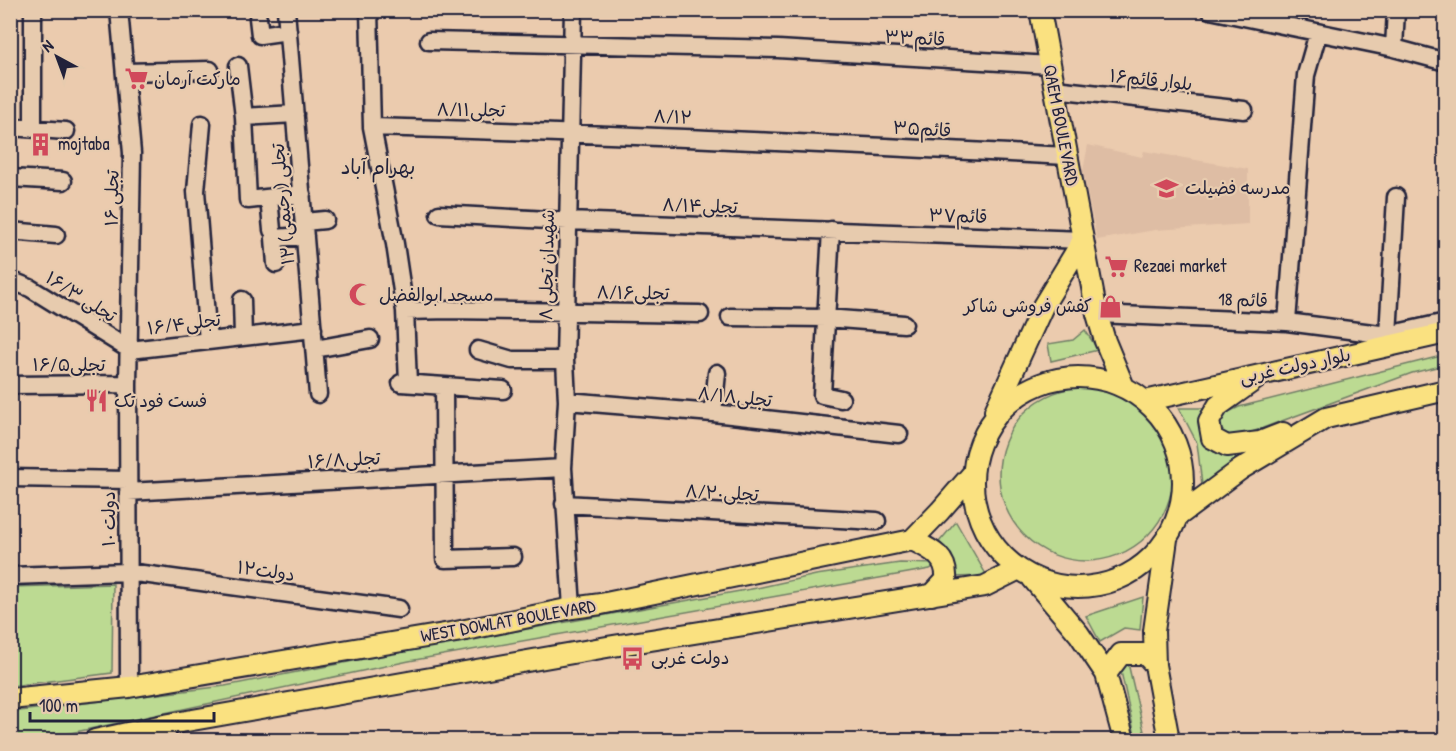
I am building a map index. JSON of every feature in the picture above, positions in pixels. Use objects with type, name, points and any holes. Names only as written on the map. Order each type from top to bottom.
[{"type":"main road","name":"QAEM BOULEVARD","points":[[1040,10],[1097,314],[1105,341],[1124,387]]},
{"type":"main road","points":[[1083,240],[1043,306],[978,449],[973,472],[973,499],[980,524],[993,546],[1024,574],[1079,634],[1106,674],[1124,741]]},
{"type":"main road","name":"بلوار دولت غربی","points":[[1145,401],[1446,333]]},
{"type":"main road","points":[[1266,373],[1218,406],[1209,421],[1212,438],[1227,446],[1260,442],[1326,418],[1446,390]]},
{"type":"main road","points":[[94,741],[166,733],[607,647],[985,586],[1024,574],[1064,587],[1081,588],[1107,584],[1130,574],[1151,559],[1167,539],[1178,516],[1183,491],[1176,441],[1163,419],[1145,401],[1124,387],[1100,379],[1074,377],[1049,381],[1026,391],[1005,406],[989,426]]},
{"type":"main road","points":[[1178,516],[1240,469],[1326,418]]},
{"type":"main road","points":[[932,595],[946,580],[945,564],[936,552],[912,540],[973,472]]},
{"type":"main road","points":[[1167,539],[1154,631],[1155,665],[1169,741]]},
{"type":"main road","name":"WEST DOWLAT BOULEVARD","points":[[10,699],[129,687],[456,632],[912,540]]},
{"type":"main road","points":[[1106,674],[1121,654],[1145,654],[1155,665]]},
{"type":"street","points":[[33,10],[33,128]]},
{"type":"street","name":"۱۶ تجلی","points":[[119,10],[132,153],[130,350]]},
{"type":"street","name":"۱۲ تجلی (رحیمی)","points":[[286,10],[318,394]]},
{"type":"street","points":[[369,10],[372,127],[392,221],[405,311],[404,383],[503,390]]},
{"type":"street","name":"شهیدان تجلی ۸","points":[[572,608],[563,468],[567,401],[565,360],[567,221],[573,10]]},
{"type":"street","points":[[1210,10],[1394,48],[1446,62]]},
{"type":"street","points":[[1394,48],[1396,10]]},
{"type":"street","points":[[258,18],[260,35],[288,31]]},
{"type":"street","points":[[1287,322],[1306,75],[1318,33]]},
{"type":"street","name":"قائم۳۳","points":[[429,41],[778,49],[1050,65]]},
{"type":"street","points":[[238,66],[244,117],[248,200],[302,194]]},
{"type":"street","points":[[125,72],[210,70]]},
{"type":"street","name":"بلوار قائم۱۶","points":[[1054,89],[1244,110]]},
{"type":"street","points":[[244,117],[295,114]]},
{"type":"street","points":[[202,124],[196,190],[208,341]]},
{"type":"street","points":[[10,127],[66,131]]},
{"type":"street","name":"تجلی۸/۱۱","points":[[372,127],[570,132]]},
{"type":"street","name":"۸/۱۲","points":[[570,132],[775,140]]},
{"type":"street","name":"قائم۳۵","points":[[775,140],[1067,156]]},
{"type":"street","points":[[10,178],[63,181]]},
{"type":"street","points":[[1388,335],[1396,197]]},
{"type":"street","points":[[269,198],[272,230]]},
{"type":"street","name":"تجلی۸‌/۱۴","points":[[439,214],[831,230]]},
{"type":"street","points":[[276,264],[274,238],[305,229],[325,220]]},
{"type":"street","points":[[831,230],[822,395],[841,399]]},
{"type":"street","name":"قائم۳۷","points":[[831,230],[1083,240]]},
{"type":"street","points":[[10,231],[56,235]]},
{"type":"street","name":"۱۶/۳ تجلی","points":[[10,280],[30,288],[130,350]]},
{"type":"street","points":[[242,300],[243,337]]},
{"type":"street","name":"تجلی۸/۱۶","points":[[405,311],[700,314]]},
{"type":"street","name":"18 قائم","points":[[1097,314],[1287,322],[1388,335],[1446,322]]},
{"type":"street","points":[[730,317],[826,318],[904,324]]},
{"type":"street","name":"تجلی۱۶/۴","points":[[130,350],[313,329]]},
{"type":"street","points":[[315,349],[370,339]]},
{"type":"street","name":"۱۰ دولت","points":[[129,687],[128,384],[130,350]]},
{"type":"street","points":[[478,350],[512,360],[565,360]]},
{"type":"street","points":[[713,413],[717,374]]},
{"type":"street","name":"تجلی۱۶/۵","points":[[10,385],[128,384]]},
{"type":"street","points":[[444,386],[445,559],[513,557]]},
{"type":"street","name":"تجلی۸/۱۸","points":[[567,401],[713,413],[899,434]]},
{"type":"street","name":"تجلی۱۶/۸","points":[[10,478],[128,486],[563,468]]},
{"type":"street","name":"تجلی۸/۲۰","points":[[565,512],[877,521]]},
{"type":"street","name":"۱۲دولت","points":[[10,576],[128,572],[399,609]]},
{"type":"shaded area","name":"مدرسه فضیلت","points":[[1088,145],[1142,157],[1144,151],[1248,169],[1248,224],[1155,230],[1097,240],[1083,171]]},
{"type":"green space","points":[[1085,330],[1098,350],[1051,361],[1048,344],[1073,340]]},
{"type":"green space","points":[[1445,355],[1445,365],[1412,373],[1241,436],[1226,438],[1219,435],[1215,425],[1220,416],[1239,407]]},
{"type":"green space","points":[[1086,387],[1119,394],[1134,402],[1147,413],[1158,426],[1166,441],[1173,474],[1166,507],[1158,522],[1147,535],[1134,546],[1119,554],[1086,561],[1053,554],[1038,546],[1025,535],[1014,522],[1006,507],[999,474],[1006,441],[1014,426],[1025,413],[1038,402],[1053,394]]},
{"type":"green space","points":[[1179,408],[1205,408],[1201,440],[1214,452],[1239,455],[1203,493],[1197,443]]},
{"type":"green space","points":[[956,522],[987,576],[953,577],[955,565],[939,542]]},
{"type":"green space","points":[[900,563],[937,564],[930,569],[409,661],[38,740],[11,740],[11,712],[225,686],[415,649],[757,588],[816,575]]},
{"type":"green space","points":[[113,584],[112,673],[11,686],[11,587]]},
{"type":"green space","points":[[1143,597],[1140,630],[1124,628],[1100,642],[1086,616]]},
{"type":"green space","points":[[1128,663],[1146,740],[1136,740],[1120,667]]},
{"type":"place","name":"مارکت آرمان","points":[[136,79]]},
{"type":"place","name":"mojtaba","points":[[40,144]]},
{"type":"place","name":"مدرسه فضیلت","points":[[1167,188]]},
{"type":"place","name":"Rezaei market","points":[[1116,266]]},
{"type":"place","name":"مسجد ابوالفضل","points":[[361,295]]},
{"type":"place","name":"کفش فروشی شاکر","points":[[1110,306]]},
{"type":"place","name":"فست فود تک","points":[[96,401]]},
{"type":"place","name":"دولت غربی","points":[[633,658]]},
{"type":"district","name":"بهرام آباد","points":[[378,167]]}]
